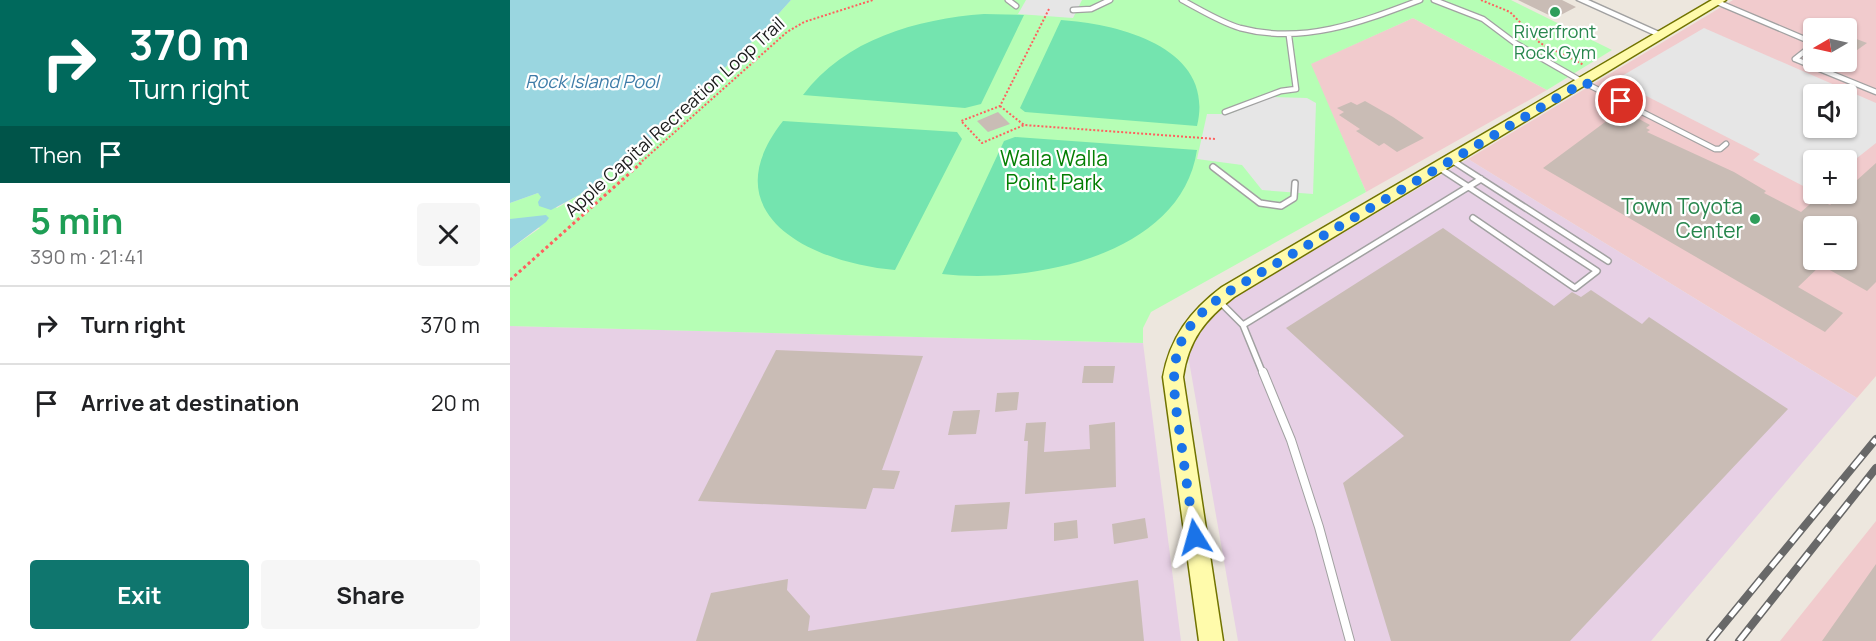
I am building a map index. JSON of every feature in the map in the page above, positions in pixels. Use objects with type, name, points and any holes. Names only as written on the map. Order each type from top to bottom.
[{"type":"street","points":[[1581,0],[1662,35]]},
{"type":"street","points":[[1211,641],[1173,377],[1177,354],[1186,333],[1202,312],[1217,300],[1444,163],[1719,1]]},
{"type":"lane","points":[[1008,0],[1016,6]]},
{"type":"lane","points":[[1073,10],[1091,9],[1110,0]]},
{"type":"lane","points":[[1182,0],[1241,29],[1289,36],[1346,27],[1420,0]]},
{"type":"lane","points":[[1434,0],[1483,19],[1515,43],[1591,77],[1715,149],[1726,144]]},
{"type":"lane","points":[[1719,1],[1803,39]]},
{"type":"lane","points":[[1225,112],[1281,91],[1296,89],[1289,36]]},
{"type":"lane","points":[[1803,53],[1796,59],[1803,62]]},
{"type":"lane","points":[[1828,72],[1876,92]]},
{"type":"lane","points":[[1444,163],[1481,179],[1608,261]]},
{"type":"lane","points":[[1444,163],[1469,187],[1597,271],[1575,288],[1473,219]]},
{"type":"lane","points":[[1213,167],[1260,203],[1281,206],[1294,198],[1295,183]]},
{"type":"lane","points":[[1242,325],[1481,179]]},
{"type":"lane","points":[[1217,300],[1242,325],[1292,440],[1319,527],[1350,641]]},
{"type":"path","name":"Apple Capital Recreation Loop Trail","points":[[510,280],[787,32],[804,22],[873,0]]},
{"type":"path","points":[[1481,0],[1510,12],[1540,43],[1591,77]]},
{"type":"path","points":[[1049,9],[1000,106],[961,121],[982,143],[1024,125],[1216,139]]},
{"type":"path","points":[[1000,106],[1024,125]]},
{"type":"shaded area","points":[[1026,0],[1082,0],[1073,18],[1018,14]]},
{"type":"shaded area","points":[[1733,0],[1876,0],[1876,376],[1857,398],[1468,159]]},
{"type":"shaded area","points":[[1413,18],[1547,90],[1366,192],[1310,64]]},
{"type":"shaded area","points":[[1704,28],[1832,84],[1803,84],[1803,138],[1857,138],[1857,95],[1876,103],[1876,143],[1857,158],[1857,150],[1803,150],[1803,186],[1753,160],[1760,154],[1615,80]]},
{"type":"shaded area","points":[[1272,97],[1307,98],[1316,103],[1313,194],[1262,190],[1242,165],[1197,159],[1207,114],[1229,114]]},
{"type":"shaded area","points":[[1468,159],[1857,398],[1651,641],[1238,641],[1189,361],[1188,336],[1196,320]]},
{"type":"shaded area","points":[[510,326],[1143,343],[1181,641],[510,641]]},
{"type":"shaded area","points":[[1876,521],[1876,641],[1780,641]]},
{"type":"green space","name":"Walla Walla Point Park","points":[[791,0],[1511,0],[1612,50],[1547,90],[1413,18],[1311,64],[1366,192],[1151,312],[1143,328],[1143,343],[510,326],[510,249],[540,228],[521,219],[510,219],[510,203],[538,193],[557,208],[579,195],[650,140],[763,31]]},
{"type":"green space","points":[[984,14],[1024,15],[981,104],[965,108],[803,95],[840,59],[884,35],[933,21]]},
{"type":"green space","points":[[1061,20],[1110,27],[1135,35],[1158,45],[1178,59],[1192,77],[1199,99],[1197,126],[1025,112],[1020,108]]},
{"type":"green space","points":[[783,121],[957,132],[962,139],[895,270],[832,257],[804,245],[780,228],[764,208],[758,183],[763,154]]},
{"type":"green space","points":[[1015,137],[1197,150],[1185,186],[1163,216],[1132,239],[1096,256],[1057,267],[1016,274],[977,276],[942,274],[1004,141]]},
{"type":"water","name":"Rock Island Pool","points":[[510,0],[791,0],[763,31],[650,140],[579,195],[551,210],[539,206],[538,202],[541,197],[538,193],[510,203]]},
{"type":"water","points":[[546,215],[549,218],[546,222],[510,249],[510,219]]},
{"type":"building","name":"Riverfront Rock Gym","points":[[1518,0],[1562,0],[1576,7],[1555,18]]},
{"type":"building","points":[[1857,39],[1867,43],[1857,50]]},
{"type":"building","points":[[1365,101],[1424,138],[1397,152],[1384,143],[1379,146],[1356,131],[1360,129],[1339,115],[1344,112],[1337,108],[1351,102],[1357,105]]},
{"type":"building","points":[[998,112],[1010,124],[988,132],[977,121]]},
{"type":"building","name":"Town Toyota Center","points":[[1616,114],[1621,117],[1630,114],[1650,125],[1646,128],[1650,130],[1647,132],[1734,172],[1766,191],[1764,193],[1801,212],[1810,204],[1857,204],[1857,180],[1876,163],[1876,282],[1867,291],[1830,270],[1857,270],[1857,216],[1803,216],[1803,270],[1816,270],[1798,287],[1843,313],[1825,332],[1543,168]]},
{"type":"building","points":[[1443,228],[1554,306],[1572,292],[1581,297],[1591,290],[1642,324],[1649,317],[1788,409],[1570,641],[1391,641],[1343,483],[1404,436],[1286,328]]},
{"type":"building","points":[[776,350],[923,356],[882,470],[900,471],[894,489],[873,488],[866,509],[698,501]]},
{"type":"building","points":[[1084,366],[1115,366],[1113,383],[1082,383]]},
{"type":"building","points":[[1019,392],[1017,410],[995,412],[997,393]]},
{"type":"building","points":[[980,410],[976,434],[948,435],[953,411]]},
{"type":"building","points":[[1046,422],[1044,452],[1090,449],[1089,425],[1115,422],[1116,487],[1025,494],[1028,441],[1024,441],[1026,423]]},
{"type":"building","points":[[1010,502],[1007,529],[951,532],[955,505]]},
{"type":"building","points":[[1145,518],[1148,538],[1114,544],[1112,524]]},
{"type":"building","points":[[1077,520],[1078,538],[1054,541],[1054,523]]},
{"type":"building","points":[[1876,564],[1876,641],[1822,641]]},
{"type":"building","points":[[788,579],[787,590],[810,616],[808,631],[1138,580],[1144,641],[696,641],[711,593]]},
{"type":"railway","points":[[1710,641],[1876,439]]},
{"type":"railway","points":[[1739,641],[1876,468]]},
{"type":"place","name":"Riverfront Rock Gym","points":[[1555,12]]},
{"type":"place","name":"Town Toyota Center","points":[[1755,219]]},
{"type":"route","points":[[1195,537],[1173,377],[1180,343],[1202,312],[1228,292],[1584,82],[1621,101]]}]
